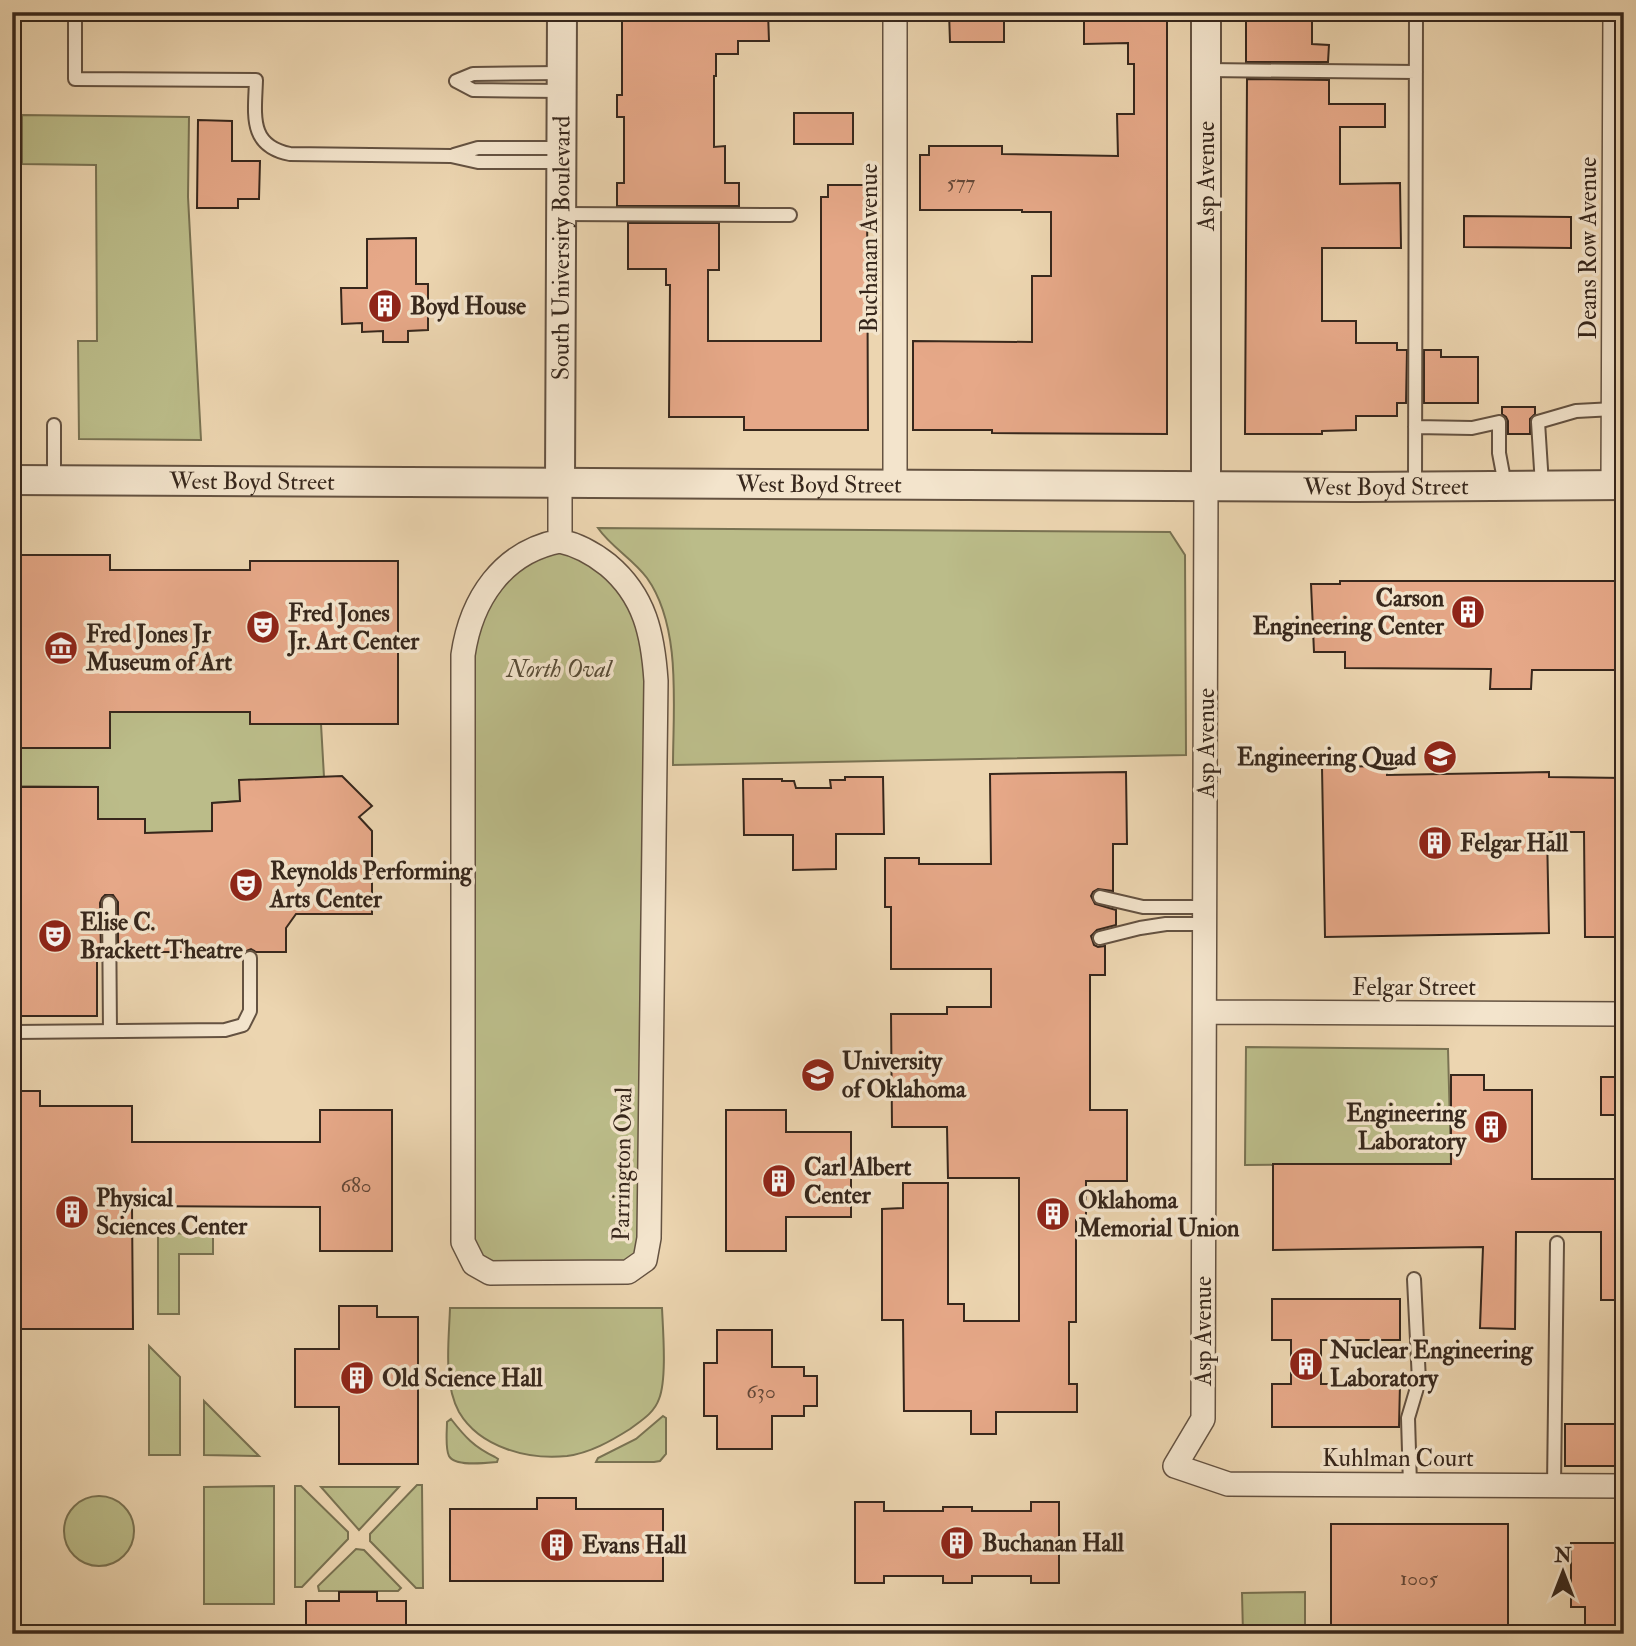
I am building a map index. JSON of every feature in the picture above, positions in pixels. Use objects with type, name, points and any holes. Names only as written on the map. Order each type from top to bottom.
[{"type":"street","name":"South University Boulevard","points":[[560,482],[562,12]]},
{"type":"street","name":"Buchanan Avenue","points":[[895,12],[895,484]]},
{"type":"street","name":"Asp Avenue","points":[[1175,1465],[1203,1419],[1206,12]]},
{"type":"street","name":"Deans Row Avenue","points":[[1615,12],[1619,336],[1614,409],[1619,485]]},
{"type":"street","name":"West Boyd Street","points":[[12,480],[1619,485]]},
{"type":"street","points":[[560,482],[560,541]]},
{"type":"street","name":"Parrington Oval","points":[[560,541],[576,544],[587,550],[621,577],[633,592],[644,615],[654,653],[656,681],[649,1238],[645,1260],[628,1272],[491,1273],[474,1265],[463,1242],[463,655],[466,636],[478,602],[491,583],[524,553],[560,541]]},
{"type":"street","name":"Felgar Street","points":[[1205,1012],[1624,1014]]},
{"type":"street","name":"Kuhlman Court","points":[[1175,1465],[1228,1484],[1624,1486]]},
{"type":"lane","points":[[75,12],[75,79],[256,80],[256,126],[260,137],[276,152],[451,156],[478,148],[561,155]]},
{"type":"lane","points":[[1415,486],[1416,12]]},
{"type":"lane","points":[[1206,70],[1416,72]]},
{"type":"lane","points":[[473,74],[562,82],[473,90],[457,81],[473,74]]},
{"type":"lane","points":[[561,214],[790,215]]},
{"type":"lane","points":[[1542,485],[1538,422],[1576,411],[1614,409]]},
{"type":"lane","points":[[1415,427],[1472,428],[1499,422],[1499,453],[1505,485]]},
{"type":"lane","points":[[54,425],[54,479]]},
{"type":"lane","points":[[1100,897],[1143,908],[1167,908],[1205,916]]},
{"type":"lane","points":[[109,903],[110,1031]]},
{"type":"lane","points":[[1100,938],[1205,916]]},
{"type":"lane","points":[[12,1034],[225,1031],[243,1025],[250,1011],[250,958]]},
{"type":"lane","points":[[1554,1486],[1557,1243]]},
{"type":"lane","points":[[1410,1485],[1408,1419],[1419,1381],[1414,1279]]},
{"type":"green space","points":[[22,115],[189,117],[188,197],[201,440],[79,439],[78,341],[97,341],[96,165],[22,164]]},
{"type":"green space","points":[[598,528],[1170,532],[1185,555],[1186,755],[673,765],[673,668],[666,620],[647,578]]},
{"type":"green space","name":"North Oval","points":[[539,546],[602,560],[654,653],[637,1266],[474,1264],[464,768],[478,602]]},
{"type":"green space","points":[[110,684],[250,712],[250,724],[321,724],[324,777],[240,801],[212,803],[212,831],[145,833],[145,819],[121,819],[98,856],[98,787],[12,786],[12,748]]},
{"type":"green space","points":[[1246,1047],[1448,1049],[1451,1164],[1245,1165]]},
{"type":"green space","points":[[158,1233],[213,1234],[213,1254],[179,1254],[179,1314],[158,1314]]},
{"type":"green space","points":[[450,1308],[662,1308],[664,1367],[657,1404],[630,1429],[600,1446],[576,1454],[537,1456],[492,1443],[468,1424],[454,1401],[448,1361]]},
{"type":"green space","points":[[149,1346],[180,1377],[180,1455],[149,1455]]},
{"type":"green space","points":[[204,1401],[259,1456],[204,1455]]},
{"type":"green space","points":[[663,1416],[666,1418],[666,1454],[660,1461],[596,1462],[598,1458],[636,1439]]},
{"type":"green space","points":[[451,1419],[470,1441],[498,1459],[497,1462],[471,1464],[452,1459],[447,1444],[447,1422]]},
{"type":"green space","points":[[417,1485],[422,1485],[423,1588],[416,1588],[370,1541],[370,1534]]},
{"type":"green space","points":[[274,1486],[274,1604],[204,1604],[204,1487]]},
{"type":"green space","points":[[295,1486],[301,1486],[348,1532],[348,1539],[302,1587],[295,1587]]},
{"type":"green space","points":[[321,1487],[399,1487],[359,1530]]},
{"type":"green space","points":[[106,1496],[119,1502],[128,1511],[132,1517],[132,1545],[124,1556],[113,1564],[92,1566],[74,1556],[66,1545],[64,1524],[74,1506],[85,1498]]},
{"type":"green space","points":[[356,1549],[364,1550],[401,1588],[398,1591],[319,1591],[318,1586]]},
{"type":"green space","points":[[1305,1592],[1305,1634],[1243,1634],[1242,1593]]},
{"type":"green space","points":[[219,1628],[260,1628],[260,1634],[219,1634]]},
{"type":"building","points":[[622,12],[768,12],[769,41],[738,41],[738,54],[716,54],[714,147],[725,146],[725,183],[739,183],[739,206],[617,206],[617,183],[624,183],[624,117],[617,117],[617,95],[622,95]]},
{"type":"building","points":[[949,12],[1004,12],[1004,42],[950,42]]},
{"type":"building","points":[[1084,12],[1167,12],[1167,434],[913,430],[913,341],[1032,342],[1032,276],[1051,276],[1051,212],[920,210],[920,155],[929,155],[929,146],[1002,146],[1002,154],[1118,156],[1117,114],[1134,114],[1134,64],[1128,64],[1128,43],[1084,44]]},
{"type":"building","points":[[1246,12],[1312,12],[1312,44],[1329,45],[1328,62],[1246,62]]},
{"type":"building","points":[[1247,79],[1329,80],[1329,104],[1385,104],[1385,127],[1340,127],[1340,184],[1400,183],[1401,248],[1322,248],[1322,321],[1356,321],[1356,343],[1397,343],[1397,350],[1407,350],[1406,403],[1397,403],[1397,416],[1356,416],[1356,430],[1322,431],[1322,434],[1245,434]]},
{"type":"building","points":[[794,113],[853,113],[853,144],[794,144]]},
{"type":"building","points":[[198,120],[232,121],[232,161],[260,161],[259,199],[238,199],[238,208],[197,208]]},
{"type":"building","points":[[828,185],[867,185],[868,430],[744,430],[744,417],[669,417],[670,285],[666,285],[666,269],[628,269],[628,223],[719,223],[719,270],[708,270],[708,341],[821,341],[821,197],[828,197]]},
{"type":"building","points":[[1464,216],[1571,217],[1571,248],[1464,247]]},
{"type":"building","name":"Boyd House","points":[[416,238],[416,284],[428,284],[428,330],[408,331],[408,342],[383,342],[383,331],[362,332],[362,323],[342,324],[341,288],[367,288],[367,239]]},
{"type":"building","points":[[1424,350],[1441,350],[1441,357],[1478,357],[1478,403],[1424,403]]},
{"type":"building","points":[[1502,407],[1535,407],[1535,414],[1530,419],[1530,434],[1508,434],[1508,421],[1502,414]]},
{"type":"building","name":"Fred Jones Jr. Art Center","points":[[12,555],[110,555],[110,570],[250,570],[250,561],[398,561],[398,724],[250,724],[250,712],[110,712],[110,748],[12,748]]},
{"type":"building","name":"Carson Engineering Center","points":[[1340,581],[1624,581],[1624,670],[1532,670],[1531,689],[1490,689],[1491,669],[1345,668],[1345,652],[1314,652],[1311,584],[1340,584]]},
{"type":"building","name":"Felgar Hall","points":[[1387,766],[1387,775],[1549,772],[1549,777],[1624,778],[1624,930],[1615,930],[1615,937],[1585,937],[1584,832],[1547,832],[1549,933],[1325,937],[1322,767]]},
{"type":"building","name":"Oklahoma Memorial Union","points":[[1126,772],[1127,844],[1113,844],[1113,891],[1098,889],[1091,896],[1095,904],[1116,910],[1116,925],[1097,930],[1091,936],[1094,945],[1105,946],[1105,975],[1090,975],[1090,1110],[1127,1110],[1127,1181],[1086,1181],[1086,1220],[1076,1220],[1076,1322],[1069,1322],[1069,1384],[1077,1384],[1077,1412],[996,1412],[996,1434],[971,1434],[971,1411],[904,1411],[903,1320],[882,1320],[882,1209],[903,1208],[903,1183],[948,1183],[948,1304],[964,1304],[964,1321],[1019,1321],[1019,1178],[948,1178],[947,1127],[892,1127],[891,1014],[947,1014],[947,1007],[991,1007],[991,969],[891,969],[891,907],[885,907],[885,858],[919,858],[919,864],[991,864],[990,774]]},
{"type":"building","name":"Reynolds Performing Arts Center","points":[[342,776],[372,806],[359,817],[372,831],[372,914],[296,914],[286,928],[286,952],[256,952],[251,949],[244,952],[118,952],[118,902],[113,895],[105,895],[100,903],[101,952],[97,952],[97,1016],[12,1016],[12,787],[98,787],[98,819],[145,819],[145,833],[212,831],[212,803],[240,801],[239,780]]},
{"type":"building","points":[[845,777],[883,777],[884,834],[836,834],[836,869],[793,870],[793,835],[744,835],[743,779],[782,779],[794,781],[796,788],[831,788],[830,780],[845,780]]},
{"type":"building","name":"Engineering Laboratory","points":[[1451,1075],[1484,1075],[1484,1090],[1532,1090],[1532,1179],[1624,1179],[1624,1300],[1601,1300],[1601,1232],[1516,1232],[1515,1329],[1480,1328],[1483,1247],[1273,1250],[1273,1164],[1451,1164]]},
{"type":"building","points":[[1601,1077],[1624,1077],[1624,1115],[1601,1115]]},
{"type":"building","points":[[12,1091],[40,1091],[40,1106],[132,1106],[132,1142],[320,1142],[320,1110],[392,1110],[392,1251],[320,1251],[320,1207],[132,1206],[133,1329],[12,1329]]},
{"type":"building","name":"Carl Albert Center","points":[[726,1110],[786,1110],[786,1132],[851,1132],[851,1217],[786,1217],[786,1251],[726,1251]]},
{"type":"building","name":"Nuclear Engineering Laboratory","points":[[1272,1299],[1400,1299],[1400,1340],[1321,1340],[1321,1384],[1400,1384],[1399,1427],[1272,1427],[1272,1384],[1291,1384],[1291,1340],[1272,1340]]},
{"type":"building","name":"Old Science Hall","points":[[339,1306],[377,1306],[377,1317],[418,1317],[418,1464],[339,1464],[339,1407],[295,1407],[295,1349],[339,1349]]},
{"type":"building","points":[[717,1330],[772,1330],[772,1367],[804,1367],[804,1376],[817,1376],[817,1406],[804,1406],[804,1416],[772,1416],[772,1449],[717,1449],[717,1416],[704,1416],[704,1363],[717,1363]]},
{"type":"building","points":[[1565,1424],[1624,1424],[1624,1466],[1565,1466]]},
{"type":"building","name":"Evans Hall","points":[[537,1498],[576,1498],[576,1509],[663,1509],[663,1581],[450,1581],[450,1509],[537,1509]]},
{"type":"building","name":"Buchanan Hall","points":[[855,1502],[884,1502],[884,1511],[943,1511],[943,1507],[972,1507],[972,1511],[1031,1511],[1031,1502],[1059,1502],[1059,1583],[1031,1583],[1031,1576],[972,1576],[972,1583],[943,1583],[943,1576],[884,1576],[884,1583],[855,1583]]},
{"type":"building","points":[[1331,1524],[1508,1524],[1508,1634],[1331,1634]]},
{"type":"building","points":[[1571,1543],[1624,1543],[1624,1634],[1585,1634],[1585,1607],[1571,1607]]},
{"type":"building","points":[[339,1592],[377,1592],[377,1601],[406,1601],[406,1634],[306,1634],[306,1601],[339,1601]]},
{"type":"place","name":"Boyd House","points":[[385,306]]},
{"type":"place","name":"Carson Engineering Center","points":[[1468,612]]},
{"type":"place","name":"Fred Jones Jr. Art Center","points":[[263,627]]},
{"type":"place","name":"Fred Jones Jr Museum of Art","points":[[61,648]]},
{"type":"place","name":"Engineering Quad","points":[[1440,757]]},
{"type":"place","name":"Felgar Hall","points":[[1435,843]]},
{"type":"place","name":"Reynolds Performing Arts Center","points":[[246,885]]},
{"type":"place","name":"Elise C. Brackett Theatre","points":[[55,936]]},
{"type":"place","name":"University of Oklahoma","points":[[818,1075]]},
{"type":"place","name":"Engineering Laboratory","points":[[1491,1127]]},
{"type":"place","name":"Carl Albert Center","points":[[779,1181]]},
{"type":"place","name":"Physical Sciences Center","points":[[72,1212]]},
{"type":"place","name":"Oklahoma Memorial Union","points":[[1053,1214]]},
{"type":"place","name":"Nuclear Engineering Laboratory","points":[[1306,1364]]},
{"type":"place","name":"Old Science Hall","points":[[357,1378]]},
{"type":"place","name":"Buchanan Hall","points":[[957,1543]]},
{"type":"place","name":"Evans Hall","points":[[557,1545]]}]
